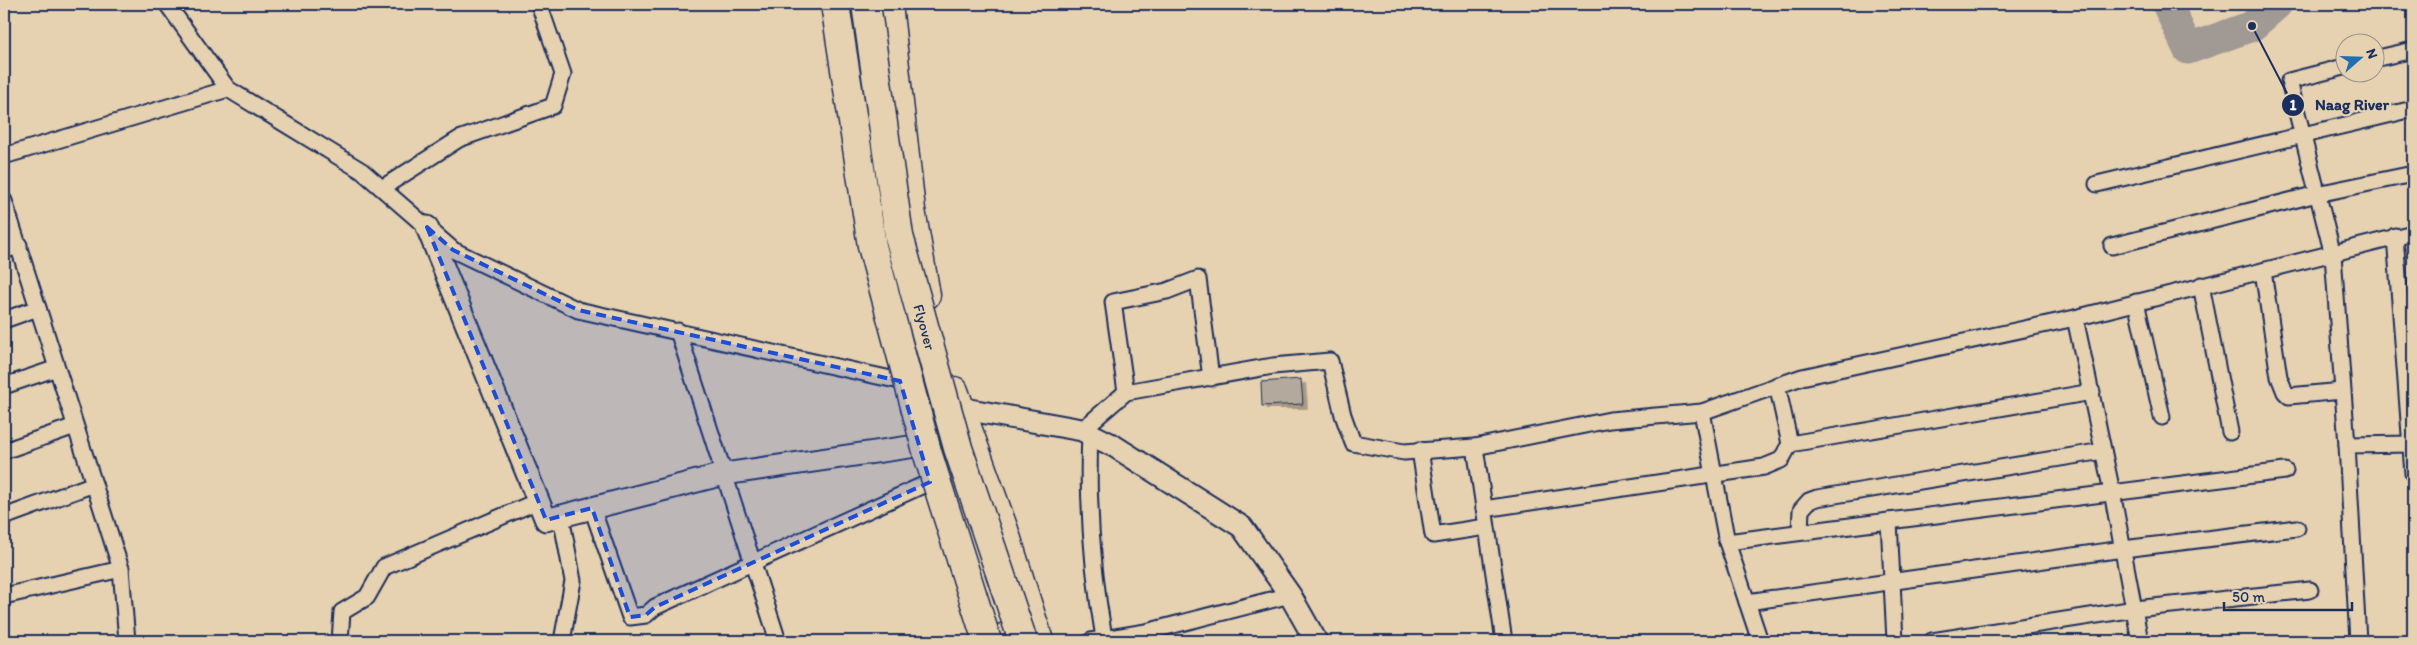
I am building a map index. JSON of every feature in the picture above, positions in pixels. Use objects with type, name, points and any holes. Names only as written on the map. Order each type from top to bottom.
[{"type":"highway","points":[[833,4],[866,249],[888,352],[900,381],[916,446],[930,482],[978,641]]},
{"type":"highway","name":"Flyover","points":[[833,4],[872,246],[928,455],[987,641]]},
{"type":"highway","name":"Flyover","points":[[866,4],[899,236],[958,448],[1032,637]]},
{"type":"highway","points":[[888,4],[911,210],[926,298],[959,408],[1004,530],[1032,637],[993,641]]},
{"type":"street","points":[[167,4],[228,89],[362,171],[454,250],[578,310],[900,381]]},
{"type":"street","points":[[382,188],[459,139],[553,106],[563,74],[539,4]]},
{"type":"street","points":[[2384,57],[2413,50]]},
{"type":"street","points":[[2334,70],[2289,81],[2333,255],[2342,391],[2348,445],[2358,641]]},
{"type":"street","points":[[4,156],[228,89]]},
{"type":"street","points":[[2097,184],[2413,109]]},
{"type":"street","points":[[2112,246],[2317,194],[2413,174]]},
{"type":"street","points":[[4,201],[121,568],[127,641]]},
{"type":"street","points":[[427,227],[546,520],[724,474],[916,446],[959,408],[1086,432],[1114,446],[1242,527],[1290,595],[1316,641]]},
{"type":"street","points":[[1290,595],[1146,632],[1098,640],[1086,432],[1126,392],[1173,382],[1211,378],[1273,366],[1330,361],[1343,415],[1353,442],[1404,452],[1475,447],[1610,420],[1702,412],[1802,378],[2075,318],[2333,255],[2395,236],[2413,233]]},
{"type":"street","points":[[2395,236],[2413,474]]},
{"type":"street","points":[[4,251],[19,245]]},
{"type":"street","points":[[2263,271],[2279,377],[2285,392],[2290,396],[2342,391]]},
{"type":"street","points":[[1126,392],[1113,302],[1167,291],[1198,279],[1211,378]]},
{"type":"street","points":[[2201,286],[2230,432]]},
{"type":"street","points":[[2136,302],[2162,417]]},
{"type":"street","points":[[4,320],[38,308]]},
{"type":"street","points":[[2075,318],[2092,392],[2140,641]]},
{"type":"street","points":[[678,331],[778,641]]},
{"type":"street","points":[[4,386],[57,368]]},
{"type":"street","points":[[1484,509],[1716,474],[1764,466],[1781,460],[1790,444],[1777,386]]},
{"type":"street","points":[[1790,444],[2092,392]]},
{"type":"street","points":[[1702,412],[1716,474],[1728,542],[1760,641]]},
{"type":"street","points":[[4,451],[75,426]]},
{"type":"street","points":[[2348,445],[2412,444]]},
{"type":"street","points":[[1475,447],[1504,641]]},
{"type":"street","points":[[1420,450],[1434,535],[1486,527]]},
{"type":"street","points":[[1800,531],[1801,510],[1809,501],[1817,498],[2103,451]]},
{"type":"street","points":[[1728,542],[1800,531],[2285,471]]},
{"type":"street","points":[[592,508],[630,617],[646,615],[655,607],[930,482]]},
{"type":"street","points":[[4,517],[94,484]]},
{"type":"street","points":[[340,641],[342,612],[367,597],[384,567],[538,501]]},
{"type":"street","points":[[561,516],[573,581],[562,641]]},
{"type":"street","points":[[1889,520],[1895,641]]},
{"type":"street","points":[[1747,602],[2123,549],[2297,528]]},
{"type":"street","points":[[4,596],[121,568]]},
{"type":"street","points":[[1932,641],[2135,609],[2310,590]]},
{"type":"highlighted area","points":[[427,227],[453,250],[578,310],[900,381],[930,482],[655,607],[646,615],[630,617],[592,508],[546,520]]},
{"type":"building","points":[[1301,379],[1303,404],[1262,406],[1261,382]]},
{"type":"waterway","points":[[2167,4],[2188,49],[2252,26],[2277,4]]},
{"type":"place","name":"Naag River","points":[[2252,26]]}]
